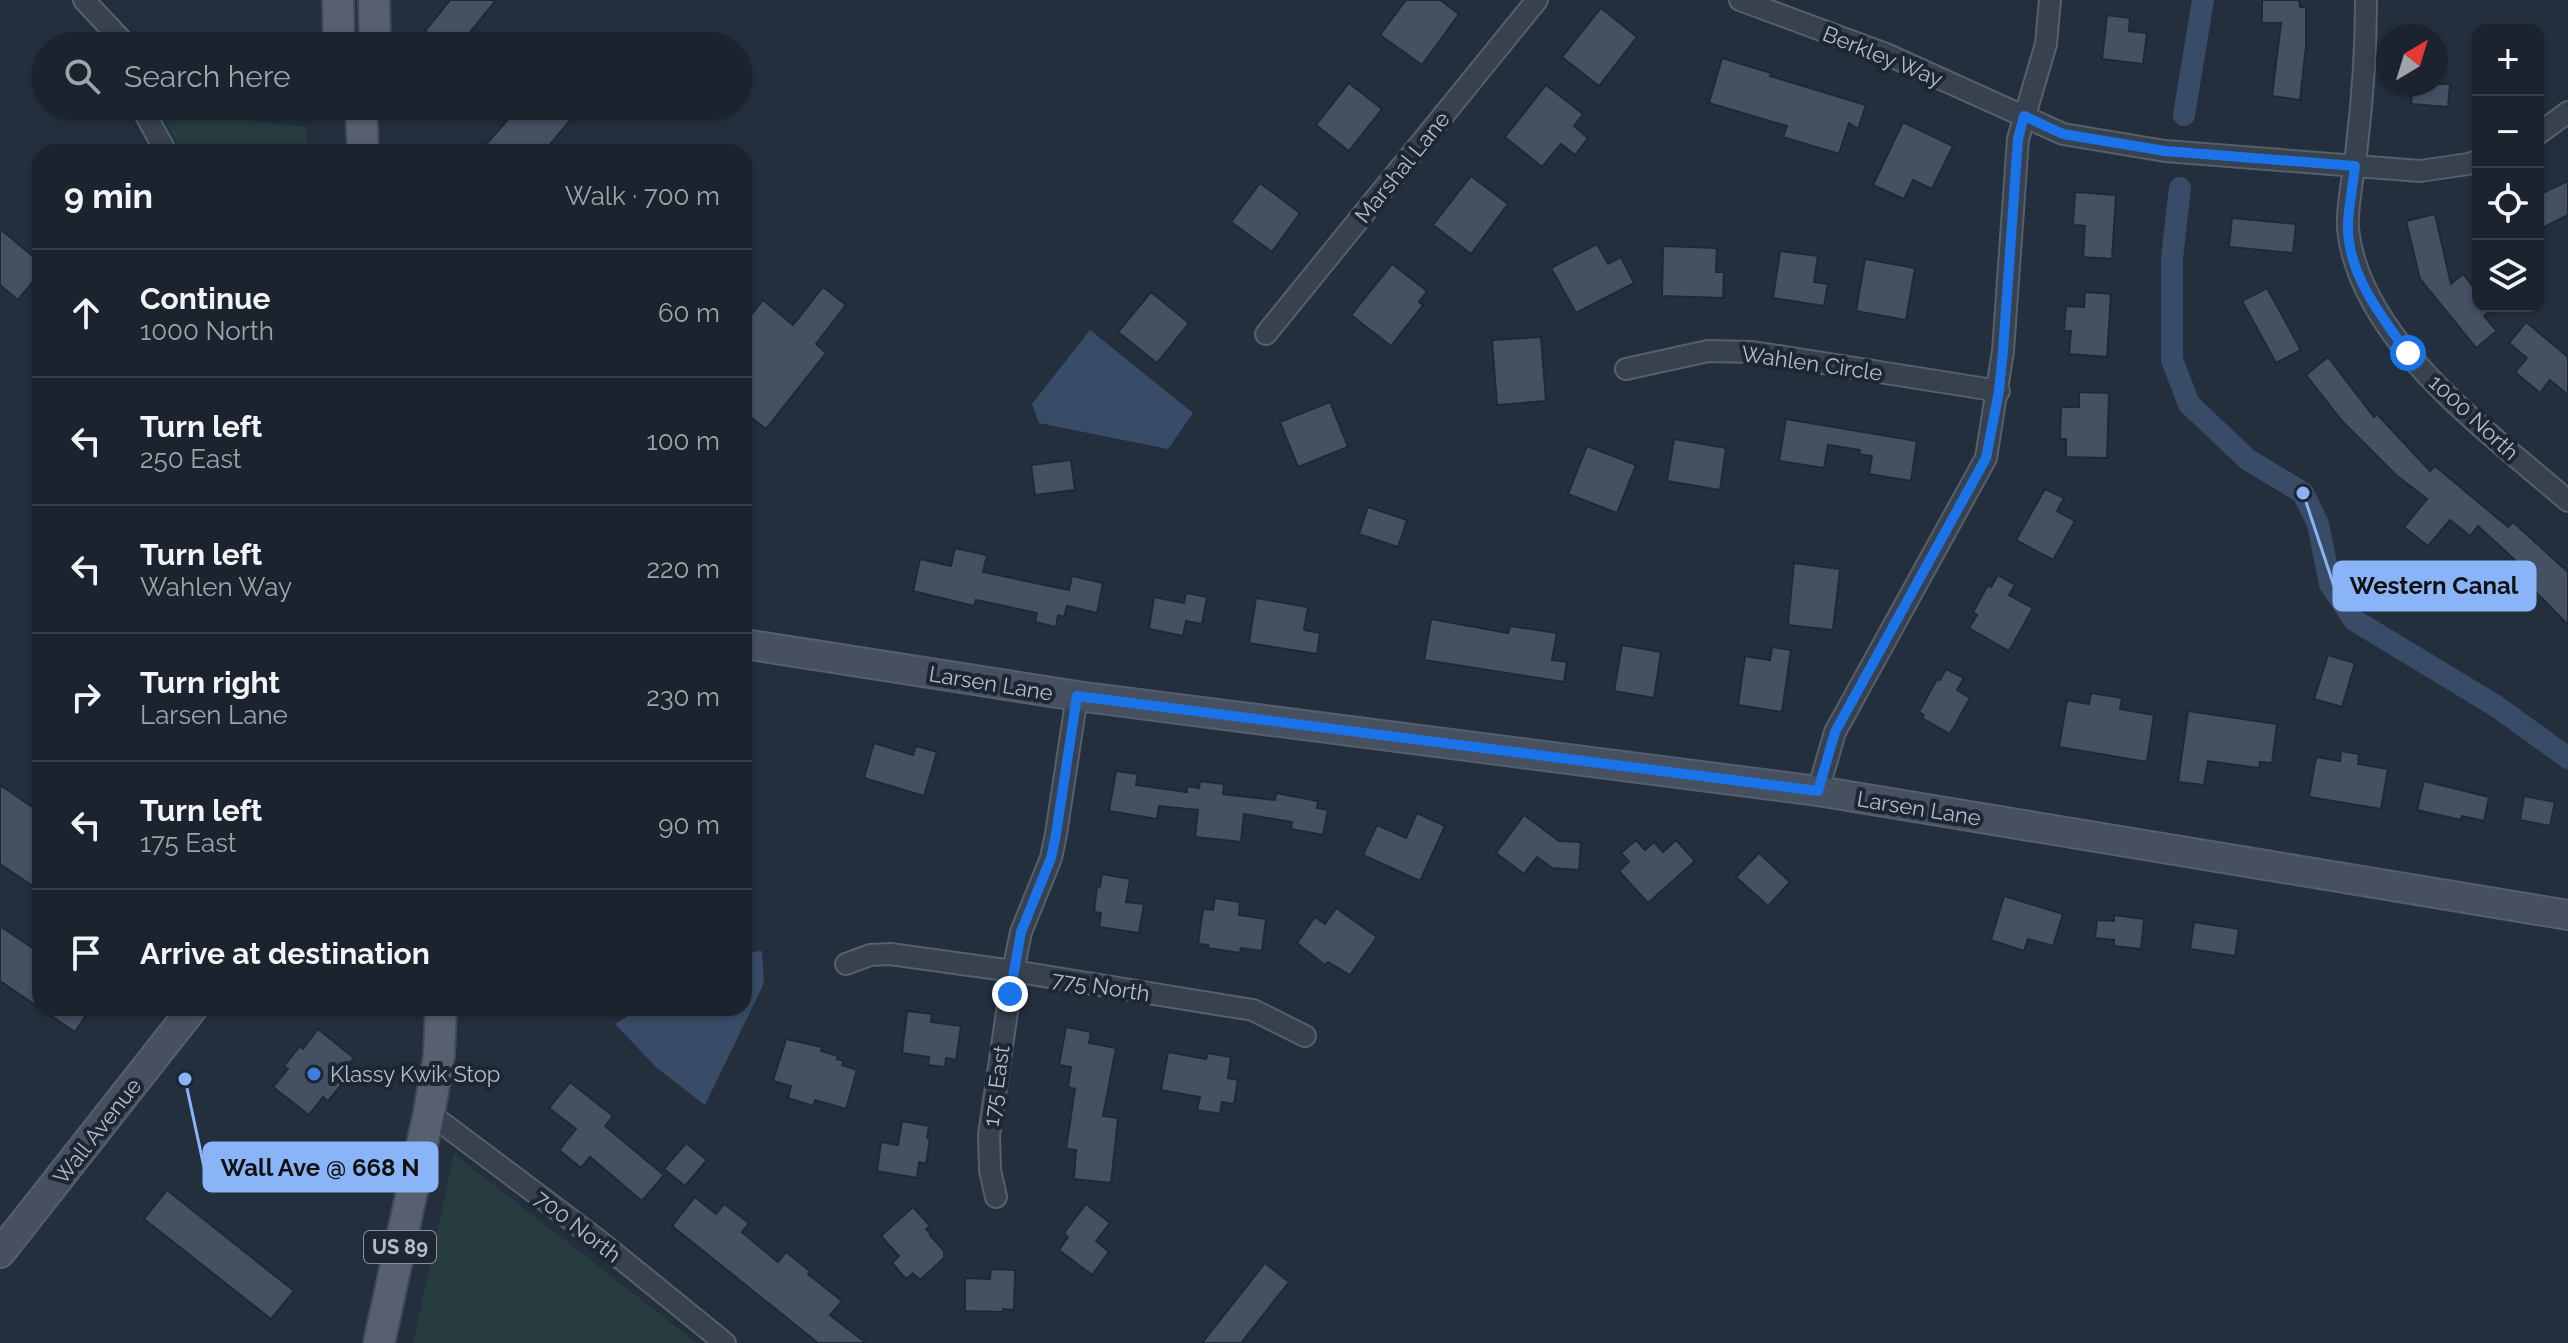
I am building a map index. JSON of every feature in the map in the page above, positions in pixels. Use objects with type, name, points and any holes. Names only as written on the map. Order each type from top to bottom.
[{"type":"main road","points":[[338,0],[339,32]]},
{"type":"main road","points":[[374,0],[375,32]]},
{"type":"main road","points":[[362,120],[363,144]]},
{"type":"main road","name":"Larsen Lane","points":[[752,645],[1077,696],[1818,791],[2568,915]]},
{"type":"main road","name":"US 89","points":[[379,1343],[429,1113],[439,1056],[441,1016]]},
{"type":"main road","name":"Wall Avenue","points":[[0,1253],[184,1019]]},
{"type":"street","points":[[84,0],[114,32]]},
{"type":"street","name":"Marshal Lane","points":[[1266,334],[1537,0]]},
{"type":"street","name":"Berkley Way","points":[[1740,0],[1886,54],[2063,134],[2165,151],[2420,171],[2472,163]]},
{"type":"street","points":[[1818,791],[1835,732],[1986,458],[1999,391],[2018,139],[2046,44],[2050,0]]},
{"type":"street","name":"1000 North","points":[[2366,0],[2366,68],[2348,226],[2355,266],[2376,309],[2408,353],[2450,398],[2568,501]]},
{"type":"street","points":[[2544,130],[2568,112]]},
{"type":"street","points":[[149,120],[162,144]]},
{"type":"street","name":"Wahlen Circle","points":[[1626,369],[1708,351],[1753,352],[1999,391]]},
{"type":"street","name":"175 East","points":[[996,1197],[990,1170],[989,1135],[1013,971],[1021,932],[1054,846],[1077,696]]},
{"type":"street","name":"775 North","points":[[846,964],[870,955],[890,954],[1013,971],[1253,1010],[1305,1036]]},
{"type":"street","name":"700 North","points":[[429,1113],[598,1240],[725,1343]]},
{"type":"green space","points":[[165,120],[249,120],[306,127],[307,144],[178,144]]},
{"type":"green space","points":[[454,1154],[697,1343],[413,1343]]},
{"type":"water","points":[[1090,330],[1193,413],[1168,449],[1039,423],[1032,404]]},
{"type":"water","points":[[762,951],[764,983],[752,1008],[752,952]]},
{"type":"water","points":[[628,1016],[748,1016],[705,1105],[657,1068],[615,1024]]},
{"type":"building","points":[[450,0],[496,0],[470,32],[425,31]]},
{"type":"building","points":[[1406,0],[1440,0],[1459,14],[1422,65],[1380,35]]},
{"type":"building","points":[[2262,0],[2299,0],[2300,7],[2306,7],[2306,46],[2300,100],[2272,96],[2281,23],[2262,23]]},
{"type":"building","points":[[1601,8],[1637,37],[1599,86],[1562,57]]},
{"type":"building","points":[[2107,15],[2130,18],[2129,31],[2147,33],[2143,64],[2102,59]]},
{"type":"building","points":[[1722,58],[1866,105],[1858,129],[1849,123],[1839,154],[1783,137],[1787,126],[1709,103]]},
{"type":"building","points":[[1349,83],[1382,109],[1349,151],[1316,125]]},
{"type":"building","points":[[2450,84],[2448,107],[2411,104],[2412,96],[2448,96]]},
{"type":"building","points":[[1546,85],[1583,114],[1574,126],[1588,138],[1575,155],[1561,144],[1542,167],[1505,137]]},
{"type":"building","points":[[508,120],[570,120],[551,144],[486,144]]},
{"type":"building","points":[[1903,122],[1953,146],[1932,189],[1913,180],[1904,199],[1873,185]]},
{"type":"building","points":[[1471,176],[1508,204],[1471,254],[1433,225]]},
{"type":"building","points":[[2568,181],[2568,215],[2544,227],[2544,192]]},
{"type":"building","points":[[1260,183],[1300,213],[1272,252],[1231,222]]},
{"type":"building","points":[[2075,192],[2116,195],[2112,259],[2083,257],[2085,226],[2073,225]]},
{"type":"building","points":[[2435,214],[2451,284],[2463,274],[2472,285],[2472,312],[2489,312],[2484,316],[2497,331],[2476,348],[2420,279],[2406,221]]},
{"type":"building","points":[[2232,218],[2296,224],[2293,253],[2229,247]]},
{"type":"building","points":[[0,229],[32,255],[32,283],[18,300],[0,285]]},
{"type":"building","points":[[1597,244],[1608,264],[1621,257],[1634,283],[1576,313],[1551,268]]},
{"type":"building","points":[[1663,246],[1717,248],[1716,272],[1724,272],[1723,298],[1662,296]]},
{"type":"building","points":[[1780,251],[1818,256],[1814,282],[1828,284],[1824,306],[1773,298]]},
{"type":"building","points":[[1865,259],[1915,268],[1906,320],[1856,311]]},
{"type":"building","points":[[1392,264],[1427,291],[1419,302],[1423,305],[1391,346],[1351,315]]},
{"type":"building","points":[[823,287],[846,305],[816,344],[826,353],[766,429],[752,418],[752,314],[763,300],[793,325]]},
{"type":"building","points":[[2267,288],[2301,350],[2276,363],[2242,301]]},
{"type":"building","points":[[1151,292],[1189,323],[1157,363],[1118,332]]},
{"type":"building","points":[[2085,292],[2111,294],[2107,357],[2069,354],[2071,331],[2064,331],[2066,306],[2084,307]]},
{"type":"building","points":[[2526,322],[2568,357],[2568,395],[2550,380],[2540,393],[2515,372],[2527,358],[2509,343]]},
{"type":"building","points":[[1541,337],[1546,401],[1497,405],[1492,340]]},
{"type":"building","points":[[2328,357],[2374,417],[2377,414],[2430,471],[2435,466],[2508,527],[2513,522],[2568,572],[2568,625],[2528,584],[2525,587],[2506,570],[2515,560],[2478,526],[2470,536],[2450,520],[2428,546],[2404,527],[2427,499],[2397,476],[2342,421],[2306,375]]},
{"type":"building","points":[[2079,392],[2109,393],[2107,458],[2066,457],[2066,439],[2060,439],[2061,407],[2079,407]]},
{"type":"building","points":[[1330,402],[1348,447],[1298,467],[1280,422]]},
{"type":"building","points":[[1786,419],[1917,441],[1911,481],[1869,474],[1872,456],[1859,454],[1860,450],[1828,445],[1824,468],[1779,461]]},
{"type":"building","points":[[1674,439],[1726,448],[1720,490],[1667,481]]},
{"type":"building","points":[[1587,446],[1636,465],[1617,513],[1568,494]]},
{"type":"building","points":[[1071,460],[1075,490],[1035,495],[1031,465]]},
{"type":"building","points":[[2045,489],[2064,498],[2057,511],[2075,521],[2053,560],[2016,540]]},
{"type":"building","points":[[1368,507],[1407,520],[1398,547],[1359,534]]},
{"type":"building","points":[[955,548],[987,555],[983,572],[1069,590],[1072,576],[1103,583],[1097,613],[1067,606],[1064,617],[1058,615],[1056,627],[1035,622],[1037,613],[976,600],[974,606],[913,591],[920,559],[951,566]]},
{"type":"building","points":[[1794,563],[1840,569],[1833,630],[1788,625]]},
{"type":"building","points":[[1998,575],[2015,585],[2009,595],[2033,608],[2009,651],[1969,628],[1977,615],[1973,612],[1988,585],[1991,587]]},
{"type":"building","points":[[1186,593],[1207,597],[1202,624],[1186,621],[1183,636],[1149,629],[1154,597],[1184,603]]},
{"type":"building","points":[[1256,598],[1308,607],[1304,630],[1320,633],[1317,654],[1249,643]]},
{"type":"building","points":[[1431,619],[1508,633],[1510,626],[1557,633],[1552,660],[1567,662],[1564,682],[1424,660]]},
{"type":"building","points":[[1622,645],[1661,652],[1654,698],[1614,691]]},
{"type":"building","points":[[1772,647],[1791,650],[1782,712],[1738,705],[1745,656],[1770,660]]},
{"type":"building","points":[[2328,655],[2355,663],[2342,707],[2314,699]]},
{"type":"building","points":[[1946,669],[1964,678],[1957,690],[1970,698],[1950,734],[1922,718],[1924,715],[1919,712]]},
{"type":"building","points":[[2091,693],[2122,698],[2120,709],[2154,715],[2147,762],[2059,747],[2067,700],[2089,704]]},
{"type":"building","points":[[2188,711],[2277,724],[2272,763],[2260,762],[2259,768],[2208,761],[2204,785],[2178,782]]},
{"type":"building","points":[[874,743],[913,755],[916,746],[937,752],[924,796],[864,778]]},
{"type":"building","points":[[2341,751],[2359,754],[2358,764],[2388,769],[2381,809],[2309,797],[2316,757],[2340,761]]},
{"type":"building","points":[[1116,771],[1138,774],[1136,785],[1187,792],[1187,786],[1199,788],[1200,781],[1224,784],[1223,794],[1275,800],[1276,793],[1318,801],[1317,808],[1328,810],[1323,835],[1291,829],[1292,822],[1244,814],[1241,842],[1195,837],[1198,810],[1159,806],[1157,819],[1109,811]]},
{"type":"building","points":[[2424,781],[2489,797],[2484,821],[2462,816],[2461,820],[2417,810]]},
{"type":"building","points":[[0,785],[32,807],[32,886],[0,864]]},
{"type":"building","points":[[2524,796],[2555,802],[2550,826],[2520,820]]},
{"type":"building","points":[[1417,813],[1445,826],[1420,881],[1363,855],[1377,825],[1406,838]]},
{"type":"building","points":[[1524,815],[1559,841],[1581,842],[1579,870],[1552,868],[1537,857],[1524,874],[1496,853]]},
{"type":"building","points":[[1636,840],[1645,850],[1654,842],[1663,852],[1676,840],[1695,861],[1648,903],[1619,871],[1629,862],[1621,853]]},
{"type":"building","points":[[1759,853],[1790,882],[1768,906],[1736,877]]},
{"type":"building","points":[[1102,874],[1130,879],[1126,902],[1144,904],[1139,933],[1099,927],[1101,913],[1094,912],[1097,886],[1100,887]]},
{"type":"building","points":[[2004,896],[2063,914],[2053,946],[2028,939],[2024,951],[1991,940]]},
{"type":"building","points":[[1215,898],[1240,902],[1239,915],[1266,919],[1262,951],[1241,948],[1240,953],[1198,944],[1203,909],[1213,910]]},
{"type":"building","points":[[1336,908],[1377,937],[1350,975],[1328,962],[1325,965],[1297,943],[1315,917],[1325,924]]},
{"type":"building","points":[[2114,915],[2144,919],[2141,949],[2114,946],[2114,940],[2095,938],[2097,920],[2114,921]]},
{"type":"building","points":[[2194,922],[2239,929],[2235,956],[2190,949]]},
{"type":"building","points":[[0,926],[32,948],[32,1003],[0,981]]},
{"type":"building","points":[[907,1011],[932,1014],[931,1022],[961,1026],[956,1060],[946,1058],[945,1067],[928,1065],[929,1057],[902,1053]]},
{"type":"building","points":[[51,1016],[86,1016],[75,1032]]},
{"type":"building","points":[[1066,1027],[1091,1032],[1089,1043],[1116,1048],[1103,1116],[1118,1118],[1111,1183],[1074,1179],[1076,1150],[1066,1149],[1075,1089],[1068,1087],[1071,1067],[1059,1065]]},
{"type":"building","points":[[318,1029],[354,1058],[338,1077],[344,1082],[328,1101],[323,1097],[309,1115],[273,1087],[288,1069],[284,1066],[300,1046],[303,1049]]},
{"type":"building","points":[[786,1039],[822,1047],[821,1051],[844,1061],[842,1065],[857,1070],[846,1109],[815,1100],[813,1106],[788,1098],[791,1086],[773,1081]]},
{"type":"building","points":[[1168,1052],[1206,1059],[1208,1053],[1231,1057],[1228,1078],[1238,1080],[1234,1104],[1222,1102],[1220,1114],[1197,1110],[1200,1097],[1161,1090]]},
{"type":"building","points":[[570,1082],[613,1116],[605,1126],[664,1175],[642,1201],[590,1157],[581,1168],[559,1150],[576,1129],[549,1108]]},
{"type":"building","points":[[902,1121],[929,1126],[926,1164],[919,1162],[917,1178],[877,1171],[881,1142],[898,1145]]},
{"type":"building","points":[[686,1143],[707,1160],[685,1186],[664,1169]]},
{"type":"building","points":[[167,1190],[294,1291],[271,1319],[144,1219]]},
{"type":"building","points":[[695,1197],[716,1214],[724,1204],[749,1223],[742,1232],[778,1262],[786,1252],[810,1271],[808,1274],[842,1301],[830,1315],[866,1343],[818,1343],[672,1226]]},
{"type":"building","points":[[1086,1204],[1110,1223],[1096,1241],[1109,1252],[1092,1275],[1059,1250],[1068,1237],[1064,1233]]},
{"type":"building","points":[[913,1207],[930,1226],[926,1229],[944,1251],[944,1258],[920,1280],[913,1273],[906,1279],[892,1263],[899,1256],[881,1236]]},
{"type":"building","points":[[1265,1263],[1289,1282],[1241,1343],[1202,1343]]},
{"type":"building","points":[[991,1269],[1015,1270],[1014,1310],[965,1311],[965,1278],[990,1279]]},
{"type":"waterway","points":[[2184,115],[2203,0]]},
{"type":"waterway","points":[[2180,188],[2172,258],[2172,360],[2189,404],[2247,459],[2303,493],[2318,524],[2330,584],[2354,620],[2496,706],[2568,758]]},
{"type":"place","name":"Western Canal","points":[[2303,493]]},
{"type":"place","name":"Klassy Kwik Stop","points":[[314,1074]]},
{"type":"place","name":"Wall Ave @ 668 N","points":[[185,1079]]},
{"type":"route","points":[[1010,994],[1021,932],[1051,858],[1077,696],[1818,791],[1835,732],[1986,458],[1999,391],[2018,139],[2024,116],[2063,134],[2165,151],[2355,166],[2348,226],[2355,266],[2376,309],[2408,353]]}]
